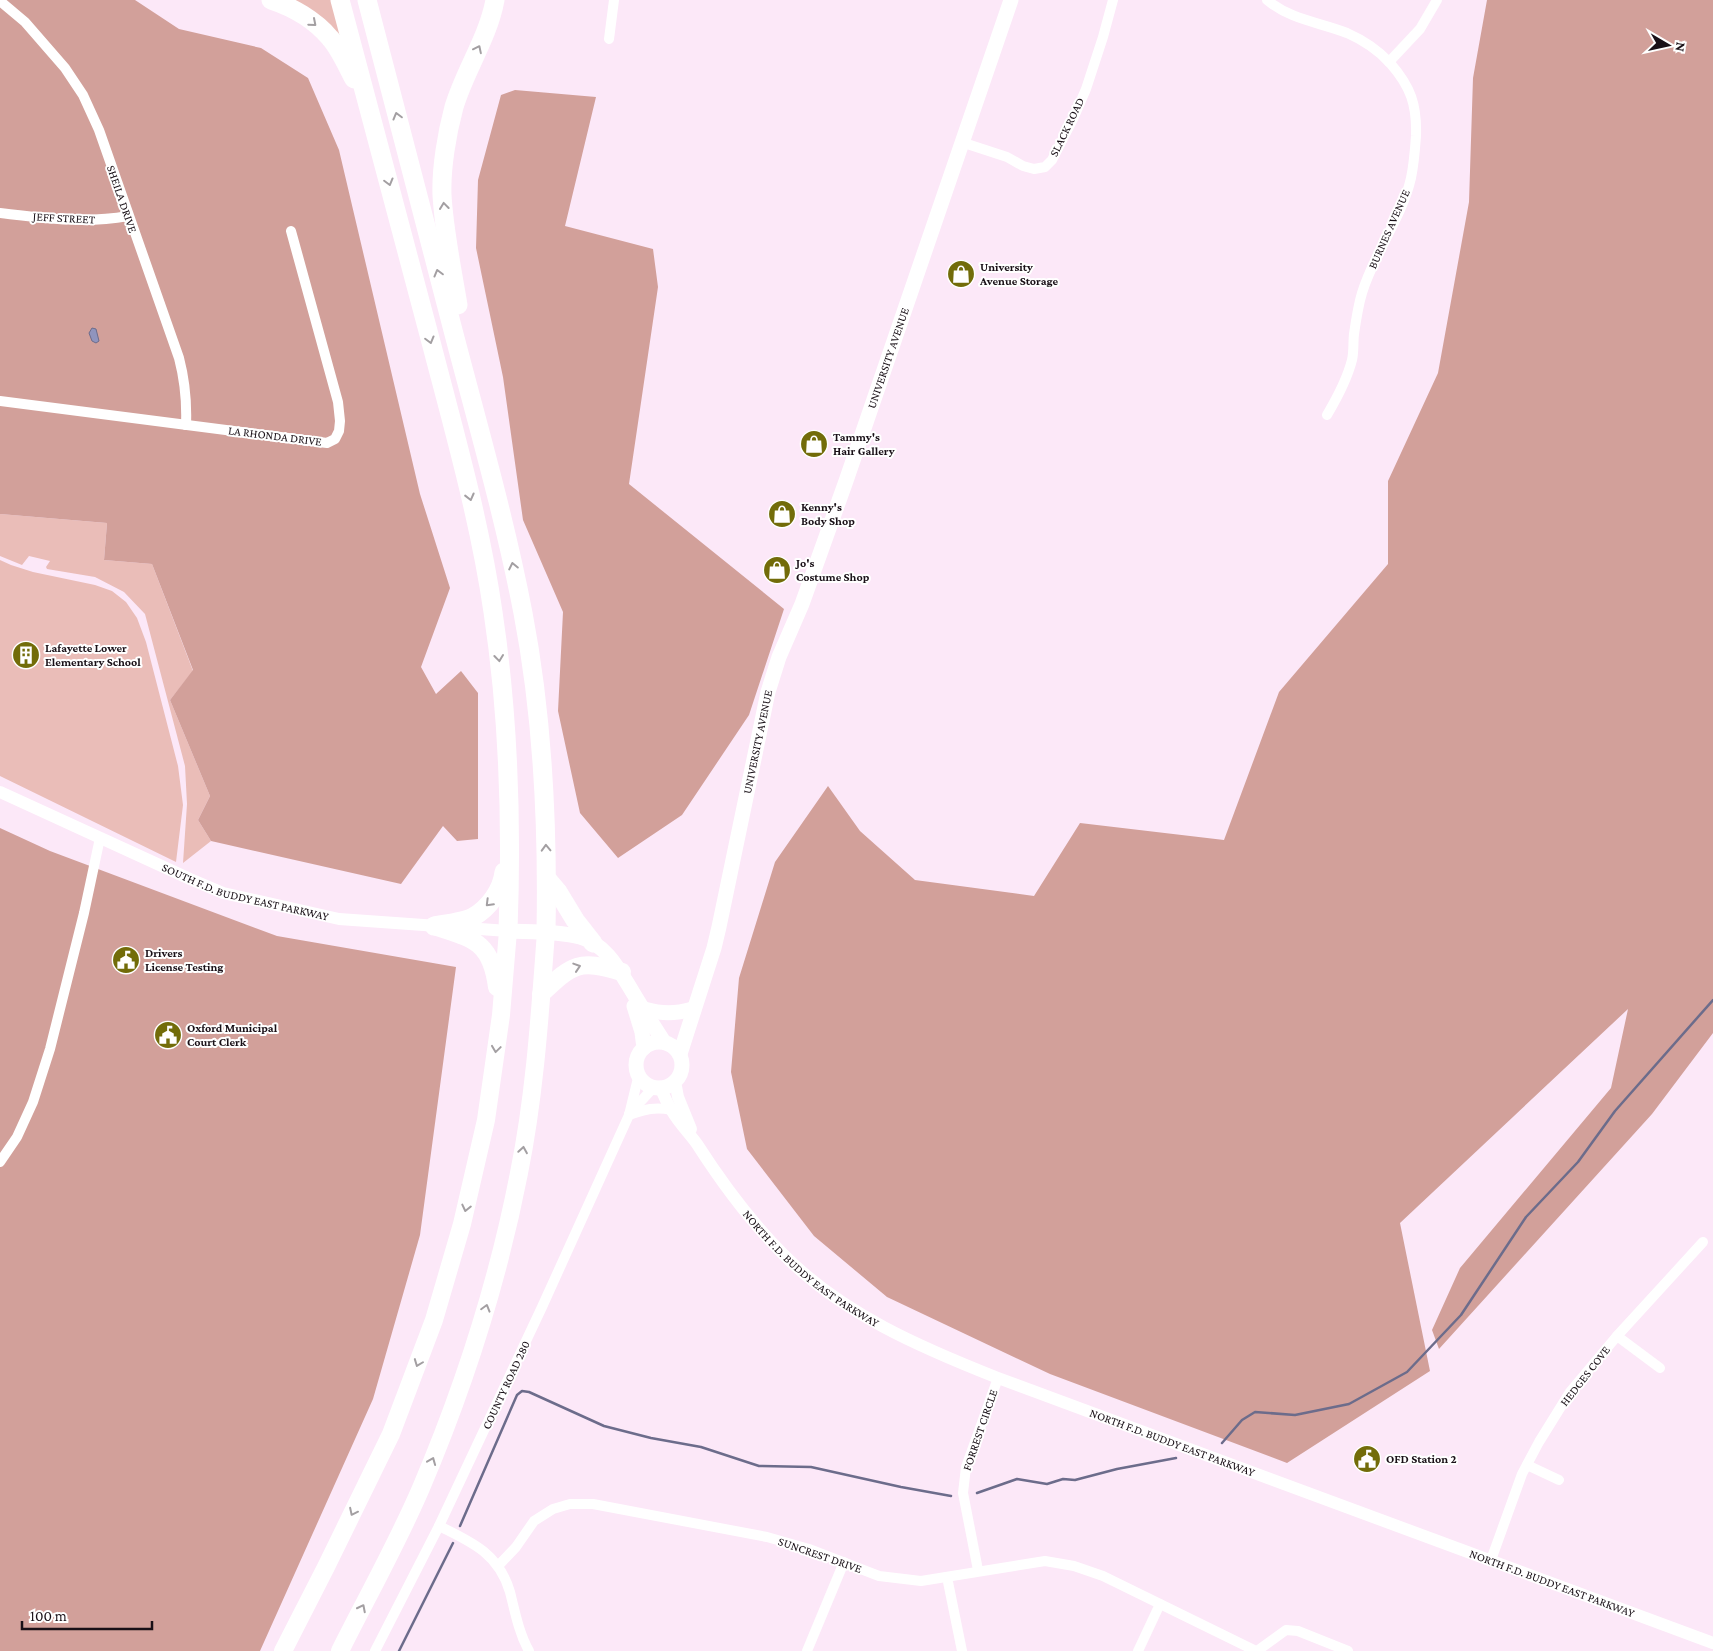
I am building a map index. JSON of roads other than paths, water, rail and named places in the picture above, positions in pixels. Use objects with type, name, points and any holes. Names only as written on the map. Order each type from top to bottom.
[{"type":"highway","points":[[271,0],[283,4],[307,18],[330,38],[369,107]]},
{"type":"highway","points":[[283,1651],[391,1434],[434,1320],[462,1224],[486,1120],[501,1015],[508,931],[510,867],[509,772],[503,692],[493,610],[476,525],[444,391],[340,0]]},
{"type":"highway","points":[[340,1651],[420,1490],[453,1409],[486,1310],[519,1173],[535,1070],[546,932],[547,879],[545,797],[537,706],[523,614],[502,515],[367,0]]},
{"type":"highway","points":[[474,410],[442,194],[445,149],[454,107],[484,36],[495,0]]},
{"type":"highway","points":[[434,926],[472,918],[497,895],[503,881],[510,824]]},
{"type":"highway","points":[[547,879],[593,943]]},
{"type":"highway","points":[[434,926],[472,938],[487,951],[495,969],[501,1015]]},
{"type":"highway","points":[[541,994],[562,974],[574,967],[599,965],[622,972]]},
{"type":"main road","name":"UNIVERSITY AVENUE","points":[[680,1054],[714,948],[768,692],[779,657],[802,604],[846,481],[1011,0]]},
{"type":"main road","points":[[508,931],[546,932],[581,938],[593,943],[622,972],[631,990],[666,1043]]},
{"type":"main road","points":[[631,990],[633,1004],[642,1032],[644,1048]]},
{"type":"main road","points":[[644,1009],[676,1014],[693,1009]]},
{"type":"main road","name":"UNIVERSITY AVENUE","points":[[666,1043],[679,1031],[693,1009]]},
{"type":"main road","points":[[657,1042],[666,1043],[680,1054],[682,1069],[675,1081],[668,1085],[657,1087],[642,1080],[638,1074],[637,1060],[644,1048],[657,1042]]},
{"type":"street","points":[[609,39],[614,0]]},
{"type":"street","name":"SLACK ROAD","points":[[961,142],[1007,157],[1023,166],[1034,169],[1045,167],[1052,160],[1082,97],[1104,38],[1113,0]]},
{"type":"street","name":"BURNES AVENUE","points":[[1267,0],[1278,9],[1300,19],[1346,33],[1364,41],[1389,62],[1405,81],[1413,103],[1416,120],[1415,153],[1411,179],[1397,216],[1363,288],[1354,334],[1352,359],[1341,392],[1327,416]]},
{"type":"street","points":[[1389,62],[1420,29],[1437,0]]},
{"type":"street","name":"SHEILA DRIVE","points":[[1,3],[25,22],[37,35],[65,68],[83,95],[98,130],[179,358],[185,379],[187,401],[186,425]]},
{"type":"street","name":"JEFF STREET","points":[[0,213],[55,220],[86,221],[128,216]]},
{"type":"street","name":"LA RHONDA DRIVE","points":[[0,402],[327,443],[335,439],[339,431],[340,421],[338,402],[290,230]]},
{"type":"street","name":"SOUTH F.D. BUDDY EAST PARKWAY","points":[[0,792],[223,893],[339,919],[508,931]]},
{"type":"street","points":[[0,1162],[17,1137],[33,1102],[50,1049],[84,913],[100,838]]},
{"type":"street","points":[[629,1115],[638,1074]]},
{"type":"street","points":[[675,1081],[678,1098],[696,1143]]},
{"type":"street","points":[[629,1115],[657,1087],[671,1110],[696,1143]]},
{"type":"street","points":[[629,1115],[660,1107],[671,1110]]},
{"type":"street","name":"COUNTY ROAD 280","points":[[375,1651],[439,1526],[542,1307],[629,1115]]},
{"type":"street","name":"NORTH F.D. BUDDY EAST PARKWAY","points":[[696,1143],[709,1164],[756,1224],[784,1255],[819,1285],[908,1341],[998,1378],[1713,1643]]},
{"type":"street","name":"HEDGES COVE","points":[[1491,1560],[1522,1474],[1570,1392],[1617,1336],[1703,1242]]},
{"type":"street","points":[[1617,1336],[1660,1368]]},
{"type":"street","name":"FORREST CIRCLE","points":[[978,1570],[964,1493],[965,1474],[970,1454],[998,1378]]},
{"type":"street","points":[[1527,1465],[1560,1480]]},
{"type":"street","name":"SUNCREST DRIVE","points":[[498,1566],[516,1547],[534,1522],[554,1509],[571,1504],[593,1504],[767,1537],[809,1549],[879,1576],[921,1581],[978,1570],[1045,1561],[1074,1566],[1104,1576],[1256,1651]]},
{"type":"street","points":[[439,1526],[475,1544],[490,1556],[498,1566],[509,1589],[522,1637],[529,1651]]},
{"type":"street","points":[[808,1651],[844,1562]]},
{"type":"street","points":[[947,1577],[962,1651]]},
{"type":"street","points":[[1138,1651],[1160,1604]]},
{"type":"street","points":[[1256,1651],[1286,1630],[1298,1631],[1348,1651]]},
{"type":"water","points":[[92,328],[96,329],[99,341],[96,343],[92,341],[89,333]]},
{"type":"waterway","points":[[1222,1443],[1242,1420],[1255,1412],[1295,1415],[1349,1404],[1407,1372],[1461,1315],[1526,1217],[1578,1162],[1615,1111],[1713,1000]]},
{"type":"waterway","points":[[460,1526],[517,1395],[522,1391],[529,1392],[604,1426],[651,1438],[701,1447],[759,1466],[811,1467],[951,1496]]},
{"type":"waterway","points":[[977,1493],[1017,1479],[1047,1484],[1063,1479],[1075,1480],[1117,1469],[1176,1458]]},
{"type":"waterway","points":[[399,1651],[453,1543]]},
{"type":"place","name":"University Avenue Storage","points":[[961,274]]},
{"type":"place","name":"Tammy's Hair Gallery","points":[[814,444]]},
{"type":"place","name":"Kenny's Body Shop","points":[[782,514]]},
{"type":"place","name":"Jo's Costume Shop","points":[[777,570]]},
{"type":"place","name":"Lafayette Lower Elementary School","points":[[26,655]]},
{"type":"place","name":"Drivers License Testing","points":[[126,960]]},
{"type":"place","name":"Oxford Municipal Court Clerk","points":[[168,1035]]},
{"type":"place","name":"OFD Station 2","points":[[1367,1459]]}]
